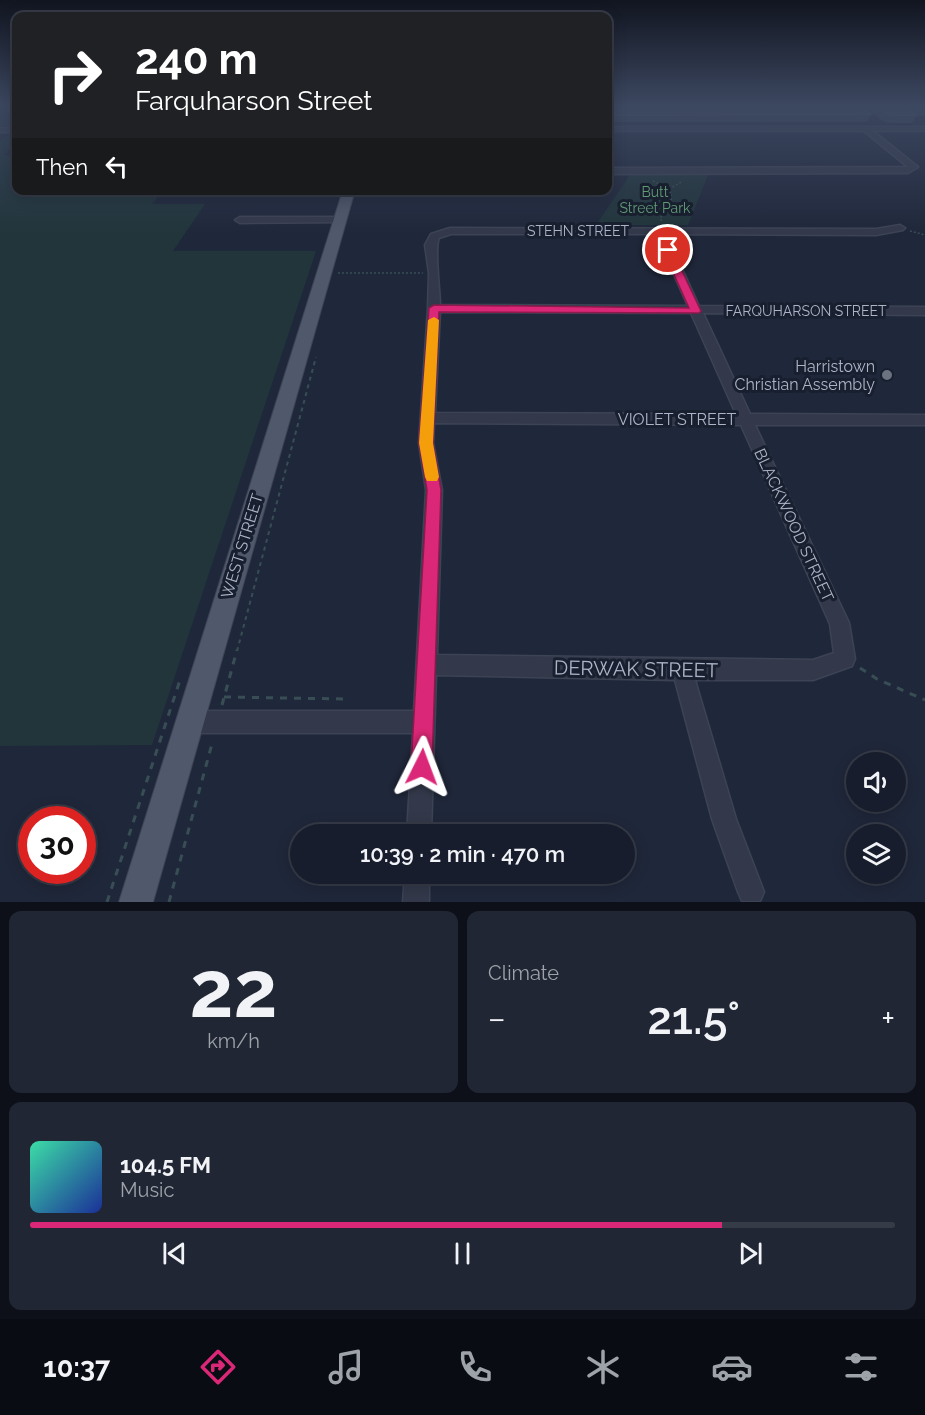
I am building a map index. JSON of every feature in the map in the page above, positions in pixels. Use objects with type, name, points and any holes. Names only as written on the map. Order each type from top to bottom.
[{"type":"main road","name":"WEST STREET","points":[[136,902],[190,722],[335,270],[340,220],[348,195]]},
{"type":"street","points":[[612,171],[908,170],[914,167],[890,148]]},
{"type":"street","points":[[240,220],[340,220]]},
{"type":"street","name":"STEHN STREET","points":[[434,273],[430,245],[435,236],[450,231],[876,232],[900,228]]},
{"type":"street","name":"BLACKWOOD STREET","points":[[663,231],[745,420],[839,622],[845,659]]},
{"type":"street","points":[[419,824],[434,490],[426,443],[434,273]]},
{"type":"street","name":"FARQUHARSON STREET","points":[[434,308],[925,311]]},
{"type":"street","name":"VIOLET STREET","points":[[428,418],[925,420]]},
{"type":"street","name":"DERWAK STREET","points":[[426,665],[813,670],[845,659]]},
{"type":"street","points":[[682,670],[724,819],[751,892]]},
{"type":"street","points":[[190,722],[423,722]]},
{"type":"street","points":[[416,902],[417,884]]},
{"type":"path","points":[[642,171],[646,177],[669,189],[672,201],[660,219],[663,231]]},
{"type":"path","points":[[900,228],[925,235]]},
{"type":"path","points":[[335,270],[434,273]]},
{"type":"path","points":[[169,902],[318,353]]},
{"type":"path","points":[[845,659],[877,679],[925,700]]},
{"type":"path","points":[[224,697],[345,699]]},
{"type":"green space","points":[[0,148],[12,148],[3,155],[12,156],[12,195],[160,195],[152,204],[205,204],[173,251],[316,251],[152,745],[0,746]]},
{"type":"green space","name":"Butt Street Park","points":[[630,175],[708,175],[688,225],[596,225]]},
{"type":"slow traffic","points":[[432,477],[426,443],[434,320]]},
{"type":"place","name":"Harristown Christian Assembly","points":[[887,375]]},
{"type":"route","points":[[422,767],[434,490],[426,443],[434,308],[696,311],[668,250]]}]
